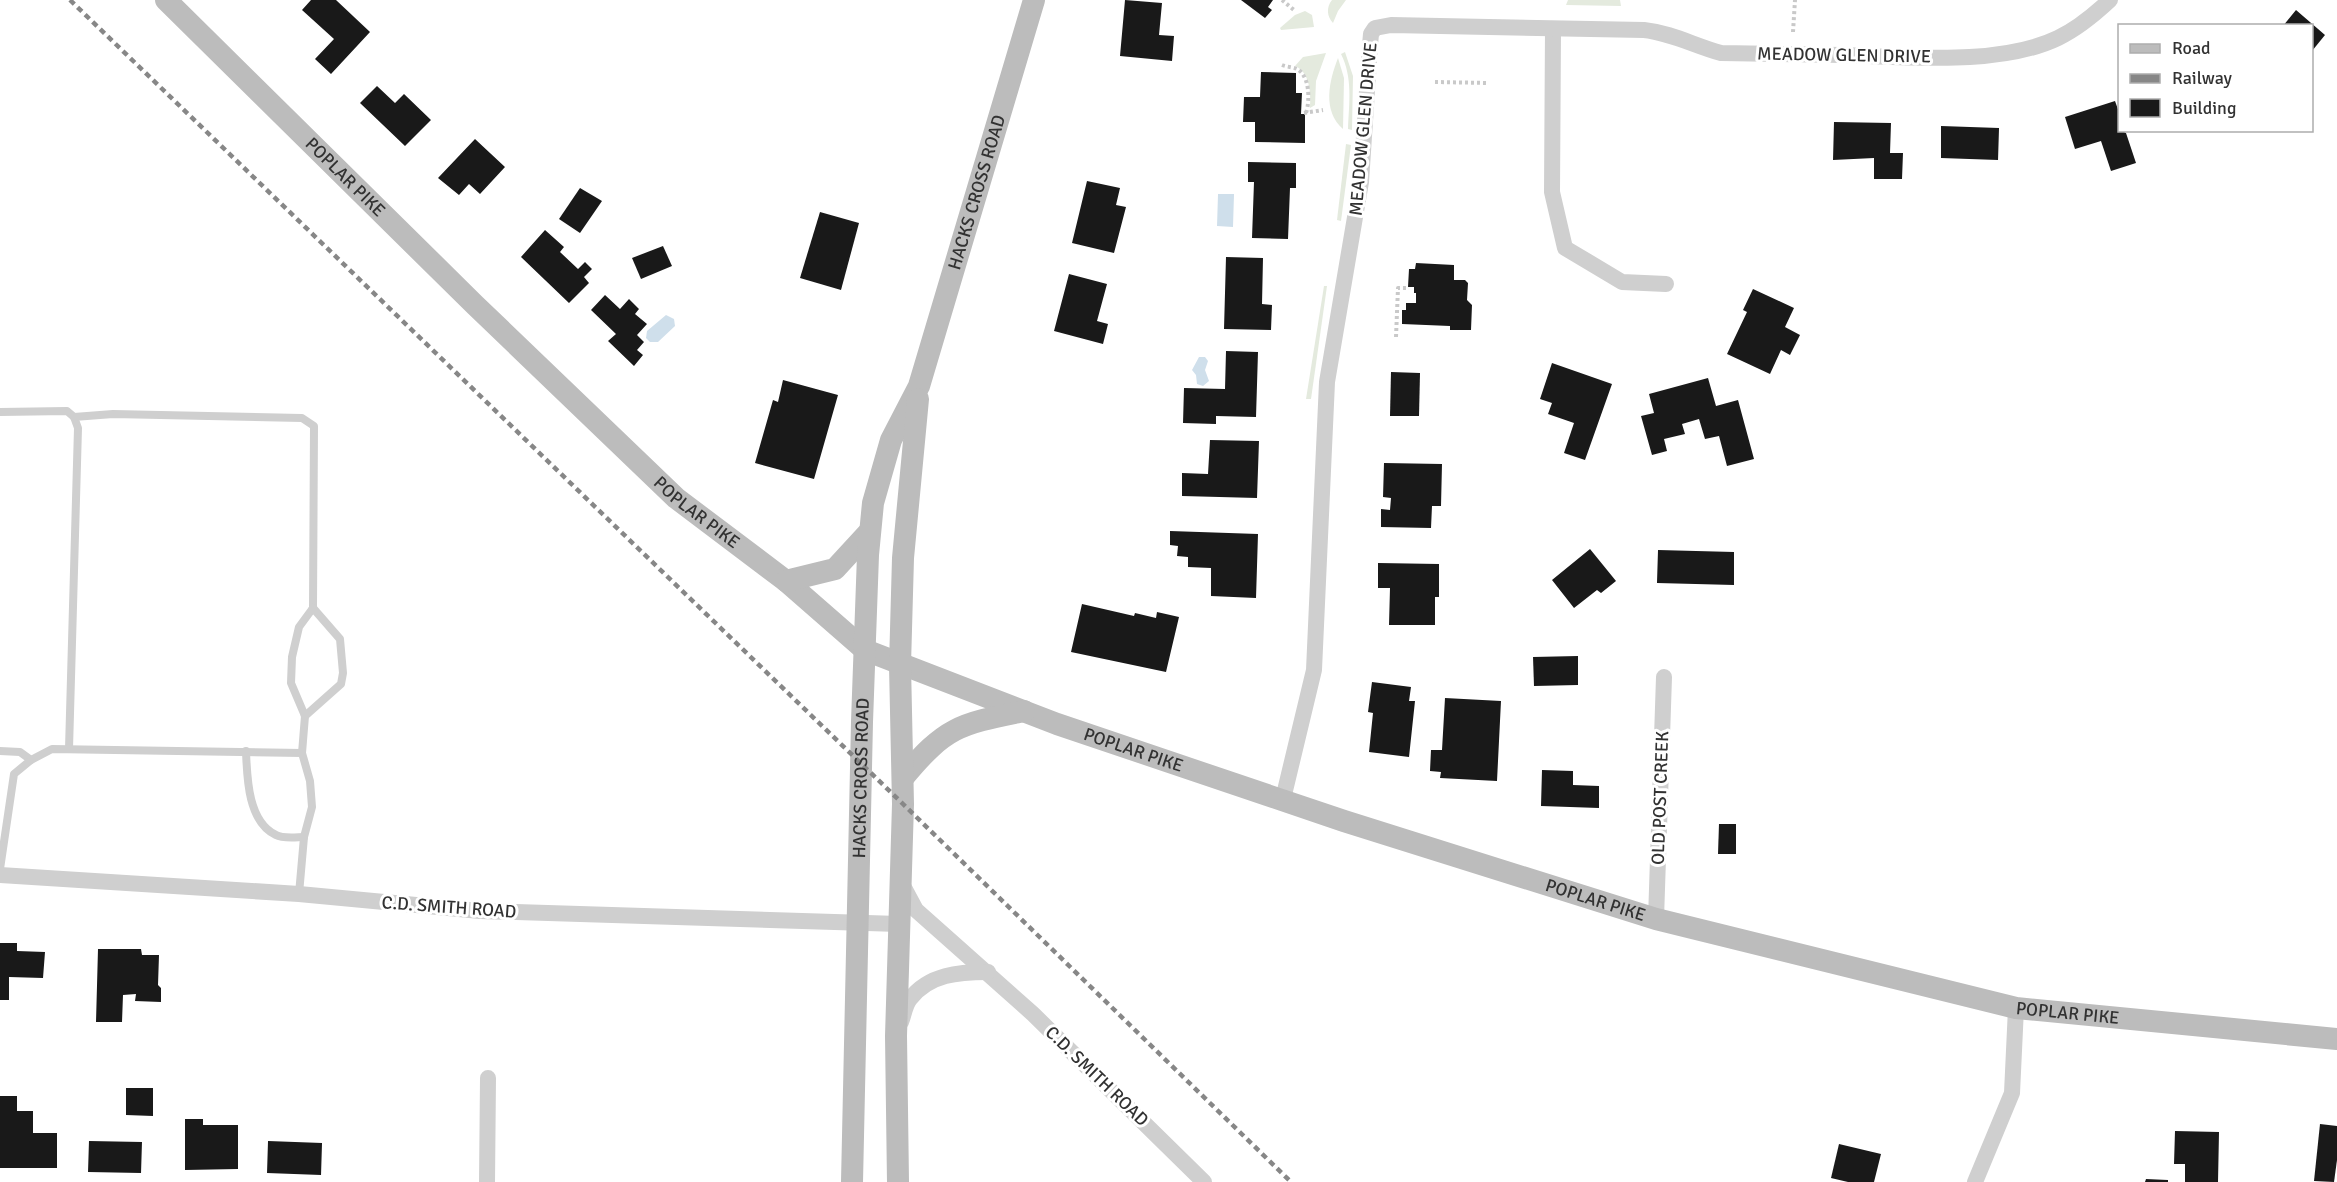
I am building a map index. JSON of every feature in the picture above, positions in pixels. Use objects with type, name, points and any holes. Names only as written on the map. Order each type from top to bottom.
[{"type":"main road","name":"POPLAR PIKE","points":[[166,0],[483,313],[676,498],[786,581],[865,650],[1057,724],[1344,821],[1656,919],[2016,1008],[2337,1039]]},
{"type":"main road","name":"HACKS CROSS ROAD","points":[[852,1182],[865,650],[873,503],[891,440],[919,386],[1034,0]]},
{"type":"main road","name":"HACKS CROSS ROAD","points":[[898,1182],[896,1036],[903,778],[900,665],[903,558],[919,386]]},
{"type":"main road","points":[[786,581],[835,569],[870,531]]},
{"type":"main road","points":[[903,778],[926,750],[949,732],[972,721],[1024,711]]},
{"type":"street","name":"MEADOW GLEN DRIVE","points":[[1283,799],[1314,670],[1328,382],[1361,182],[1371,34],[1375,28],[1391,25],[1658,31],[1721,53],[1926,58],[1984,55],[2021,50],[2058,38],[2094,14],[2110,0]]},
{"type":"street","points":[[1553,29],[1552,192],[1565,248],[1622,282],[1666,284]]},
{"type":"street","name":"OLD POST CREEK","points":[[1656,919],[1664,677]]},
{"type":"street","name":"C.D. SMITH ROAD","points":[[0,875],[300,894],[480,911],[899,924]]},
{"type":"street","name":"C.D. SMITH ROAD","points":[[900,882],[916,910],[1033,1014],[1204,1182]]},
{"type":"street","points":[[896,1036],[909,1000],[925,986],[941,976],[961,972],[988,972]]},
{"type":"street","points":[[1975,1182],[2012,1093],[2016,1008]]},
{"type":"street","points":[[487,1182],[488,1078]]},
{"type":"lane","points":[[0,412],[67,411],[74,417],[78,428],[69,749]]},
{"type":"lane","points":[[74,417],[113,414],[302,418],[314,426],[314,608],[300,627],[292,657],[291,683],[304,716],[302,753],[310,781],[312,807],[304,837],[300,894]]},
{"type":"lane","points":[[304,716],[341,684],[343,673],[340,639],[314,608]]},
{"type":"lane","points":[[0,869],[14,774],[31,760],[52,749],[302,753]]},
{"type":"lane","points":[[246,751],[248,782],[259,819],[277,836],[304,837]]},
{"type":"lane","points":[[0,752],[20,752],[31,760]]},
{"type":"path","points":[[1282,0],[1294,10]]},
{"type":"path","points":[[1793,32],[1795,0]]},
{"type":"path","points":[[1282,65],[1297,69],[1303,77],[1309,96],[1305,113],[1323,110]]},
{"type":"path","points":[[1435,82],[1489,83]]},
{"type":"path","points":[[1396,337],[1398,288],[1409,288]]},
{"type":"shaded area","points":[[1332,0],[1346,0],[1333,23],[1328,12]]},
{"type":"shaded area","points":[[1568,0],[1620,0],[1621,6],[1566,5]]},
{"type":"shaded area","points":[[1305,11],[1312,15],[1314,27],[1281,30],[1280,28],[1295,15]]},
{"type":"shaded area","points":[[1345,52],[1353,76],[1352,130],[1348,129],[1349,81],[1341,54]]},
{"type":"shaded area","points":[[1326,53],[1316,81],[1315,105],[1310,108],[1307,78],[1295,66],[1303,57]]},
{"type":"shaded area","points":[[1338,58],[1344,78],[1343,129],[1332,114],[1329,95]]},
{"type":"shaded area","points":[[1346,144],[1351,145],[1341,221],[1337,220]]},
{"type":"shaded area","points":[[1324,286],[1327,286],[1311,399],[1306,399]]},
{"type":"water","points":[[1218,194],[1234,194],[1233,227],[1217,226]]},
{"type":"water","points":[[666,315],[674,319],[675,326],[658,342],[650,342],[646,338],[647,331]]},
{"type":"water","points":[[1199,357],[1205,357],[1208,361],[1205,370],[1209,381],[1203,386],[1197,384],[1196,375],[1192,370]]},
{"type":"building","points":[[311,0],[336,0],[370,32],[331,74],[315,59],[334,39],[302,10]]},
{"type":"building","points":[[1125,0],[1162,3],[1159,35],[1174,36],[1172,61],[1120,56]]},
{"type":"building","points":[[1241,0],[1273,0],[1268,7],[1272,10],[1265,18]]},
{"type":"building","points":[[2296,10],[2312,24],[2285,24]]},
{"type":"building","points":[[2313,25],[2325,35],[2313,50]]},
{"type":"building","points":[[1261,72],[1296,73],[1296,93],[1302,93],[1301,114],[1305,114],[1305,143],[1255,142],[1255,122],[1243,122],[1244,97],[1260,97]]},
{"type":"building","points":[[377,86],[395,103],[404,94],[431,120],[405,146],[360,103]]},
{"type":"building","points":[[2115,101],[2118,109],[2118,132],[2126,133],[2136,163],[2111,171],[2101,141],[2075,149],[2065,117]]},
{"type":"building","points":[[1834,122],[1891,123],[1890,153],[1903,153],[1902,179],[1874,179],[1874,158],[1833,160]]},
{"type":"building","points":[[1941,126],[1999,128],[1998,160],[1941,158]]},
{"type":"building","points":[[475,139],[505,167],[480,194],[469,184],[459,195],[438,178]]},
{"type":"building","points":[[1248,162],[1296,163],[1296,188],[1290,188],[1288,239],[1252,238],[1254,182],[1248,182]]},
{"type":"building","points":[[1087,181],[1120,188],[1116,205],[1126,207],[1114,253],[1072,243]]},
{"type":"building","points":[[580,188],[602,201],[580,233],[559,219]]},
{"type":"building","points":[[820,212],[859,223],[841,290],[800,278]]},
{"type":"building","points":[[545,230],[564,247],[560,252],[578,269],[585,262],[592,269],[584,277],[589,283],[569,303],[521,257]]},
{"type":"building","points":[[663,246],[672,266],[641,279],[632,258]]},
{"type":"building","points":[[1226,257],[1263,258],[1262,304],[1272,305],[1271,330],[1224,329]]},
{"type":"building","points":[[1416,263],[1454,265],[1454,280],[1465,280],[1468,283],[1467,300],[1472,305],[1471,330],[1450,330],[1450,326],[1402,324],[1402,310],[1406,310],[1406,303],[1416,303],[1414,287],[1408,287],[1409,269],[1415,269]]},
{"type":"building","points":[[1069,274],[1107,284],[1097,321],[1108,324],[1103,344],[1054,331]]},
{"type":"building","points":[[1753,289],[1794,308],[1785,327],[1800,335],[1790,355],[1781,350],[1770,374],[1727,354],[1747,312],[1743,310]]},
{"type":"building","points":[[605,295],[620,309],[629,299],[639,309],[635,314],[647,324],[637,335],[644,342],[637,350],[643,355],[634,366],[608,341],[616,334],[591,310]]},
{"type":"building","points":[[1226,351],[1258,352],[1256,417],[1216,416],[1216,424],[1183,423],[1184,388],[1225,389]]},
{"type":"building","points":[[1552,363],[1612,384],[1585,460],[1564,453],[1574,423],[1548,414],[1552,403],[1540,399]]},
{"type":"building","points":[[1391,372],[1420,373],[1419,416],[1390,416]]},
{"type":"building","points":[[1708,378],[1716,406],[1738,400],[1754,459],[1727,466],[1719,436],[1705,439],[1699,419],[1682,424],[1685,434],[1664,439],[1667,451],[1652,455],[1641,416],[1654,413],[1649,394]]},
{"type":"building","points":[[783,380],[838,395],[814,479],[755,463],[773,400],[778,402]]},
{"type":"building","points":[[1210,440],[1259,441],[1257,498],[1182,496],[1182,473],[1208,474]]},
{"type":"building","points":[[1384,463],[1442,464],[1441,506],[1432,506],[1431,528],[1381,527],[1381,509],[1390,510],[1391,498],[1383,497]]},
{"type":"building","points":[[1170,531],[1258,534],[1256,598],[1211,596],[1211,568],[1188,567],[1188,557],[1177,556],[1178,546],[1170,545]]},
{"type":"building","points":[[1590,549],[1616,581],[1601,593],[1597,590],[1574,608],[1552,580]]},
{"type":"building","points":[[1658,550],[1734,552],[1734,585],[1657,583]]},
{"type":"building","points":[[1378,563],[1439,564],[1439,597],[1435,597],[1435,625],[1389,625],[1390,588],[1378,588]]},
{"type":"building","points":[[1082,604],[1134,616],[1135,613],[1156,618],[1157,612],[1179,617],[1166,672],[1071,652]]},
{"type":"building","points":[[1578,656],[1578,685],[1534,686],[1533,657]]},
{"type":"building","points":[[1372,682],[1411,687],[1409,701],[1415,701],[1409,757],[1369,752],[1373,713],[1368,712]]},
{"type":"building","points":[[1445,698],[1501,701],[1497,781],[1440,778],[1441,772],[1430,771],[1431,750],[1442,750]]},
{"type":"building","points":[[1542,770],[1573,771],[1573,785],[1599,786],[1599,808],[1541,806]]},
{"type":"building","points":[[1719,824],[1736,824],[1736,854],[1718,854]]},
{"type":"building","points":[[0,943],[17,943],[17,951],[45,952],[43,978],[9,977],[9,1000],[0,1000]]},
{"type":"building","points":[[98,949],[141,949],[142,955],[159,955],[158,985],[161,988],[161,1002],[135,1001],[136,994],[123,995],[122,1022],[96,1022]]},
{"type":"building","points":[[126,1088],[153,1088],[153,1116],[126,1115]]},
{"type":"building","points":[[0,1096],[17,1096],[17,1111],[33,1111],[33,1133],[57,1133],[57,1168],[0,1168]]},
{"type":"building","points":[[185,1119],[203,1119],[203,1125],[238,1125],[238,1169],[185,1170]]},
{"type":"building","points":[[2320,1124],[2337,1126],[2337,1160],[2334,1182],[2314,1181]]},
{"type":"building","points":[[2175,1131],[2219,1132],[2218,1182],[2185,1182],[2185,1164],[2174,1164]]},
{"type":"building","points":[[89,1141],[142,1142],[141,1173],[88,1172]]},
{"type":"building","points":[[268,1141],[322,1143],[321,1175],[267,1173]]},
{"type":"building","points":[[1839,1144],[1881,1154],[1874,1182],[1848,1182],[1831,1178]]},
{"type":"building","points":[[2146,1179],[2168,1180],[2168,1182],[2145,1182]]},
{"type":"railway","points":[[70,0],[1291,1182]]}]
